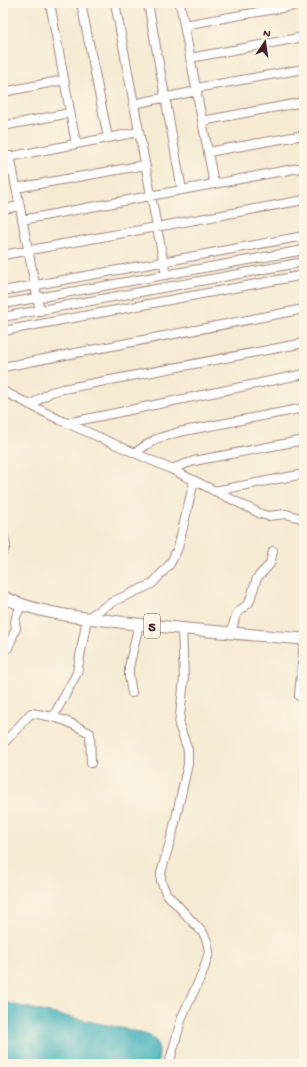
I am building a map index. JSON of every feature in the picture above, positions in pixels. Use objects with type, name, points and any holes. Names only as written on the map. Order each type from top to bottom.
[{"type":"main road","name":"5","points":[[3,597],[45,611],[87,618],[182,629],[304,640]]},
{"type":"street","points":[[50,3],[76,144]]},
{"type":"street","points":[[81,3],[108,138]]},
{"type":"street","points":[[114,3],[166,275]]},
{"type":"street","points":[[148,3],[182,190]]},
{"type":"street","points":[[180,3],[214,184]]},
{"type":"street","points":[[184,25],[304,4]]},
{"type":"street","points":[[190,58],[304,36]]},
{"type":"street","points":[[133,104],[304,69]]},
{"type":"street","points":[[3,92],[64,80]]},
{"type":"street","points":[[202,121],[304,102]]},
{"type":"street","points":[[3,126],[70,113]]},
{"type":"street","points":[[40,311],[13,170],[7,157],[139,132]]},
{"type":"street","points":[[208,152],[304,135]]},
{"type":"street","points":[[16,188],[145,165]]},
{"type":"street","points":[[22,220],[304,167]]},
{"type":"street","points":[[3,172],[13,170]]},
{"type":"street","points":[[3,255],[304,200]]},
{"type":"street","points":[[3,209],[20,206]]},
{"type":"street","points":[[3,291],[304,236]]},
{"type":"street","points":[[3,304],[304,250]]},
{"type":"street","points":[[3,317],[304,262]]},
{"type":"street","points":[[3,331],[304,275]]},
{"type":"street","points":[[3,367],[304,309]]},
{"type":"street","points":[[30,405],[51,392],[63,389],[304,343]]},
{"type":"street","points":[[67,423],[304,374]]},
{"type":"street","points":[[3,391],[67,423],[171,470],[261,514],[268,516],[281,514],[304,518]]},
{"type":"street","points":[[134,453],[156,439],[179,432],[304,408]]},
{"type":"street","points":[[171,470],[194,461],[304,440]]},
{"type":"street","points":[[214,491],[304,474]]},
{"type":"street","points":[[53,717],[77,673],[87,618],[114,601],[152,584],[170,564],[178,548],[194,481]]},
{"type":"street","points":[[3,534],[6,546],[3,552]]},
{"type":"street","points":[[231,633],[238,612],[249,603],[257,578],[270,564],[273,551]]},
{"type":"street","points":[[8,648],[16,628],[16,617],[22,604]]},
{"type":"street","points":[[132,693],[129,667],[139,624]]},
{"type":"street","points":[[169,1064],[185,1007],[203,972],[208,952],[207,941],[204,933],[166,894],[161,882],[161,874],[173,831],[188,764],[188,750],[179,725],[184,679],[182,629]]},
{"type":"street","points":[[299,696],[304,640]]},
{"type":"street","points":[[3,744],[31,713],[53,717],[66,720],[90,733],[91,763]]},
{"type":"water","points":[[3,1002],[131,1030],[150,1036],[157,1042],[159,1050],[158,1064],[3,1064]]}]
